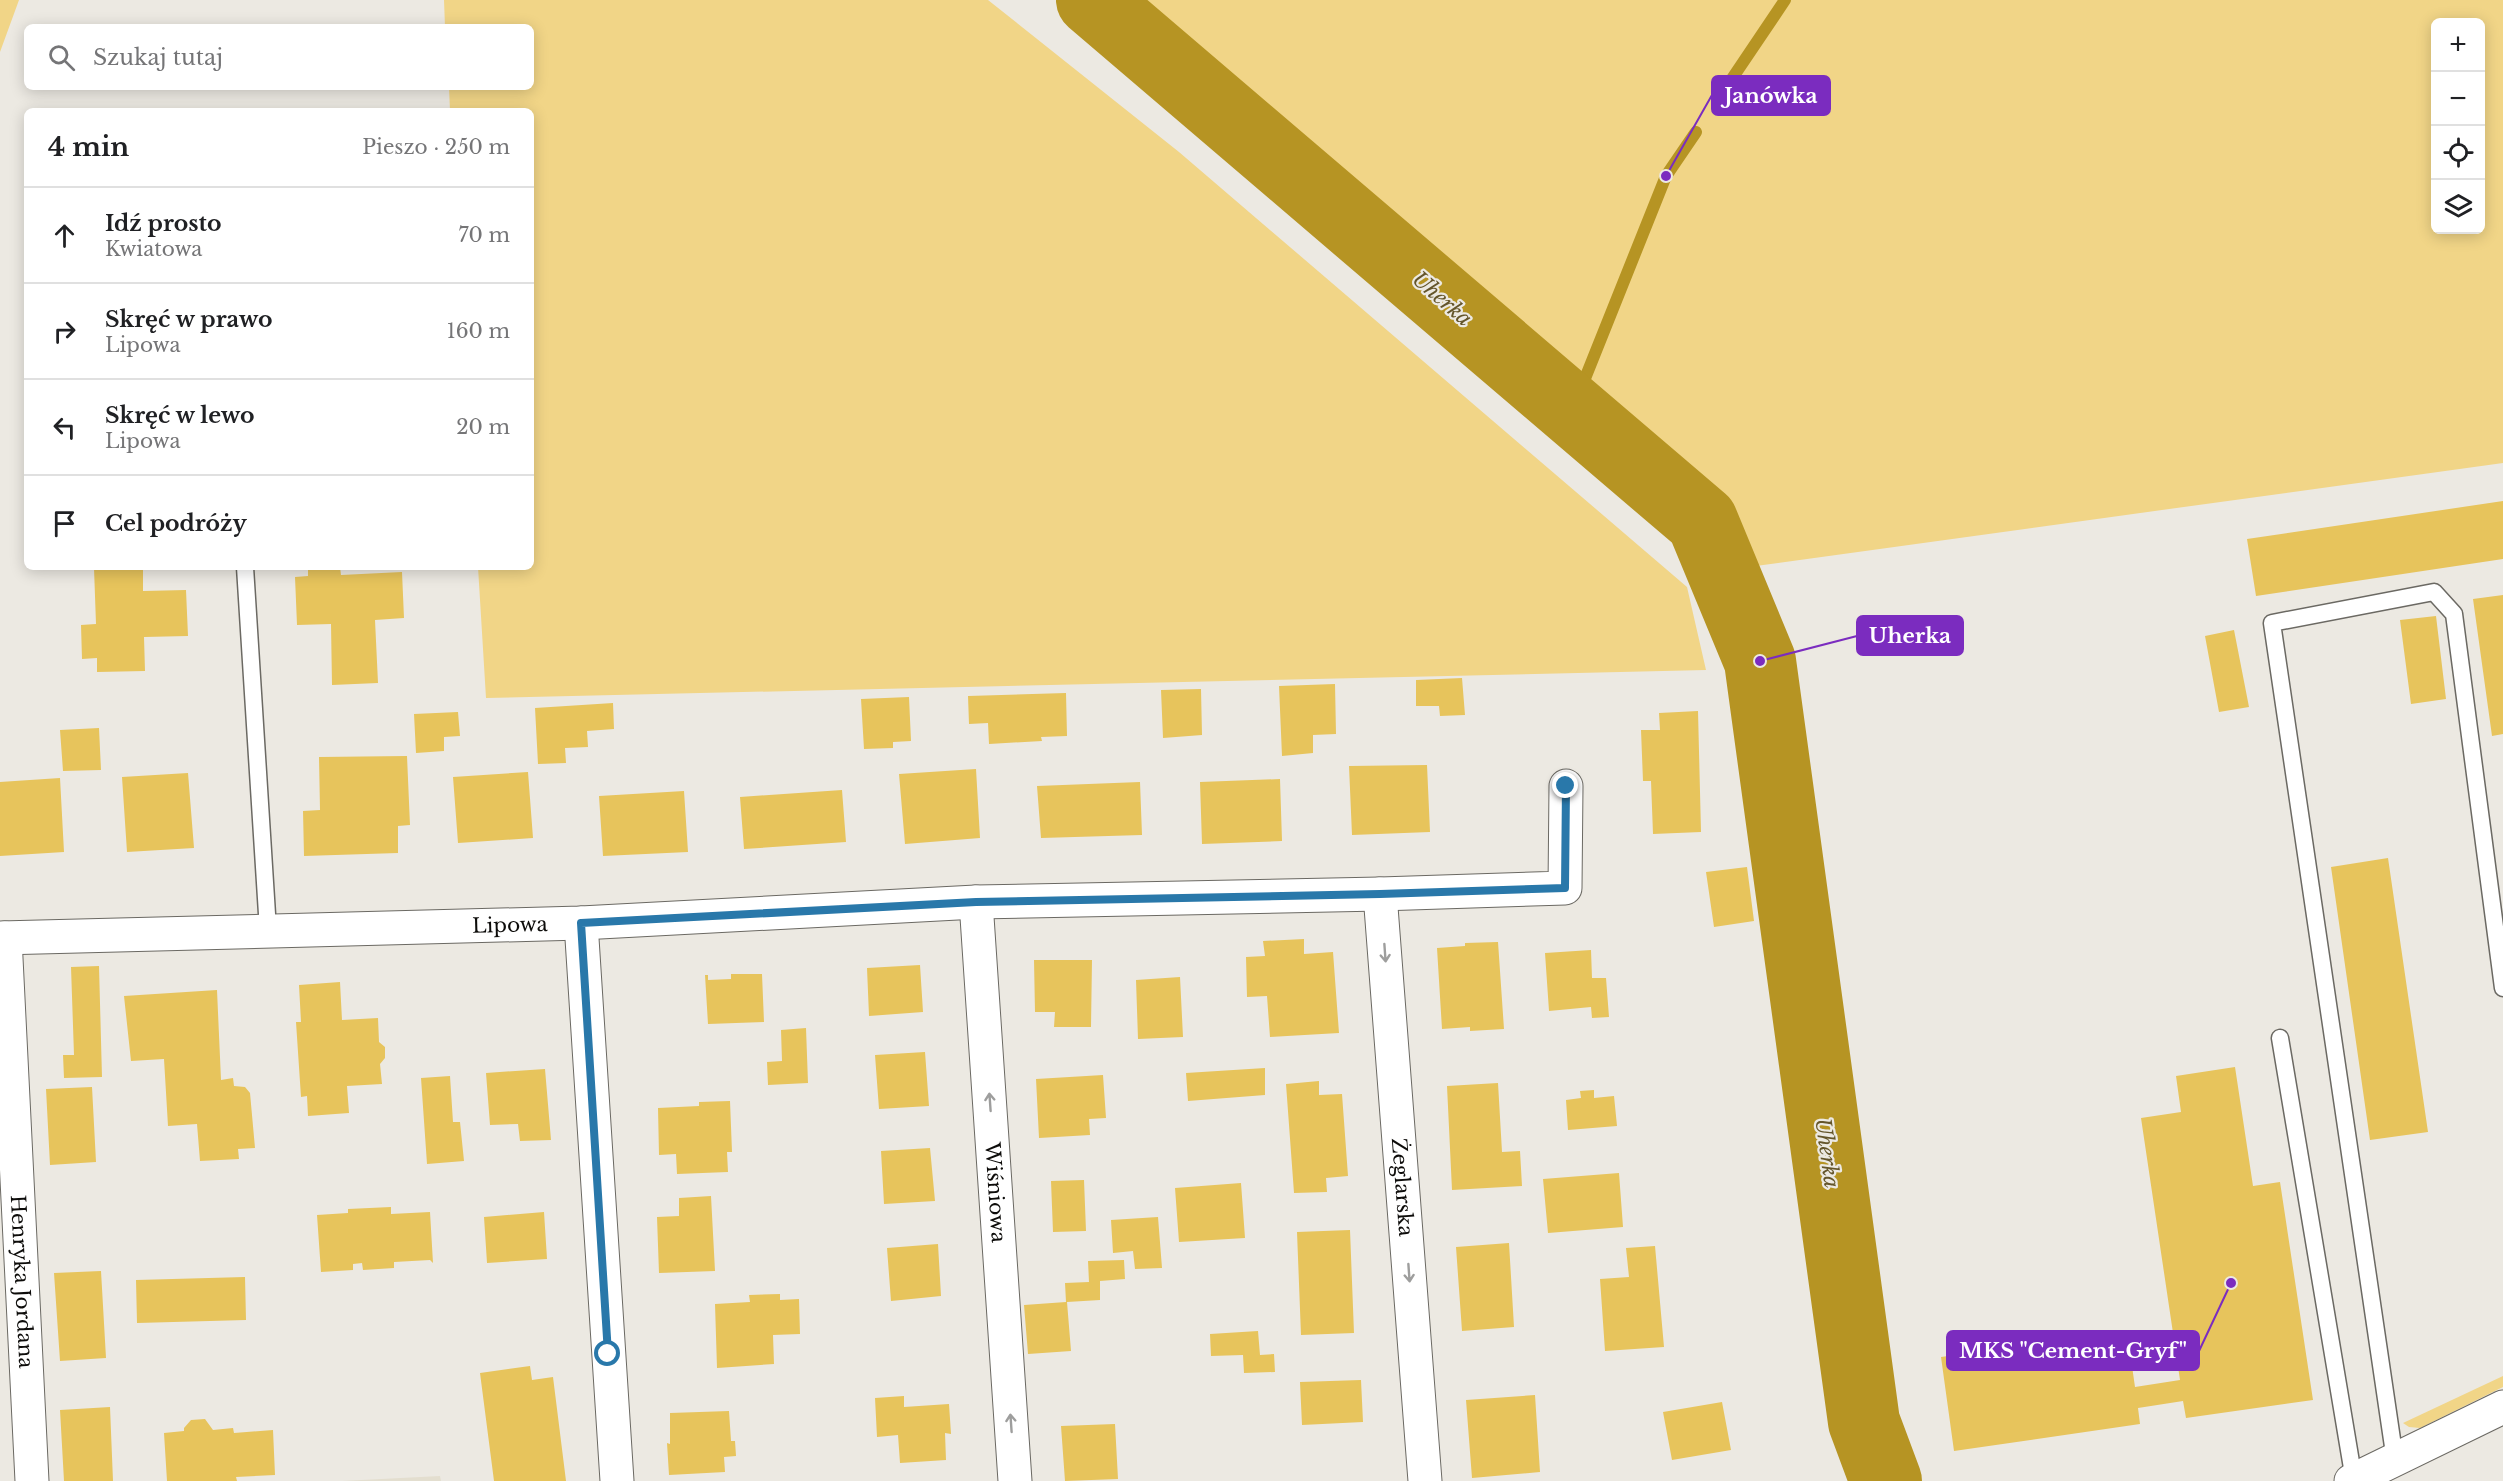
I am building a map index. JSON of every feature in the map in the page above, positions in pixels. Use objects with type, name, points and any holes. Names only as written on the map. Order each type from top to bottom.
[{"type":"street","name":"Lipowa","points":[[3,938],[581,923],[976,902],[1565,888],[1566,786]]},
{"type":"street","name":"Żeglarska","points":[[1380,894],[1425,1481]]},
{"type":"street","name":"Wiśniowa","points":[[976,902],[1015,1481]]},
{"type":"street","points":[[581,923],[617,1481]]},
{"type":"street","name":"Henryka Jordana","points":[[3,938],[32,1481]]},
{"type":"street","points":[[2353,1480],[2503,1407]]},
{"type":"lane","points":[[245,570],[268,930]]},
{"type":"lane","points":[[2395,1460],[2272,623],[2434,592],[2454,614],[2503,988]]},
{"type":"lane","points":[[2280,1038],[2353,1480]]},
{"type":"shaded area","points":[[0,0],[19,0],[0,52]]},
{"type":"shaded area","points":[[444,0],[988,0],[1179,152],[1687,587],[1706,670],[486,698],[478,570],[534,570],[534,108],[450,108],[449,90],[534,90],[534,24],[445,24]]},
{"type":"shaded area","points":[[1123,0],[2503,0],[2503,463],[1741,568],[1715,500]]},
{"type":"shaded area","points":[[2503,1376],[2503,1387],[2420,1428],[2409,1427],[2403,1423]]},
{"type":"shaded area","points":[[440,1476],[441,1481],[342,1481]]},
{"type":"building","points":[[2503,501],[2503,559],[2256,596],[2247,539]]},
{"type":"building","points":[[94,570],[143,570],[143,591],[186,590],[188,636],[144,637],[145,671],[97,672],[97,658],[82,659],[81,625],[96,624]]},
{"type":"building","points":[[308,570],[340,570],[341,575],[402,572],[404,618],[375,620],[378,683],[332,685],[331,624],[297,625],[295,577],[308,576]]},
{"type":"building","points":[[2503,595],[2503,734],[2492,736],[2473,599]]},
{"type":"building","points":[[2436,616],[2446,699],[2411,704],[2400,620]]},
{"type":"building","points":[[2234,630],[2249,707],[2219,712],[2205,636]]},
{"type":"building","points":[[1462,678],[1465,715],[1440,716],[1439,706],[1416,706],[1416,680]]},
{"type":"building","points":[[1335,684],[1336,734],[1313,735],[1313,753],[1282,756],[1279,686]]},
{"type":"building","points":[[1201,689],[1202,735],[1163,738],[1161,690]]},
{"type":"building","points":[[1066,693],[1067,736],[1041,737],[1042,741],[989,744],[988,723],[969,724],[968,696]]},
{"type":"building","points":[[909,697],[911,741],[893,742],[893,748],[864,749],[861,699]]},
{"type":"building","points":[[613,703],[614,729],[587,731],[588,747],[565,748],[566,763],[538,764],[535,708]]},
{"type":"building","points":[[1698,711],[1701,832],[1653,834],[1651,781],[1643,781],[1641,730],[1660,730],[1659,713]]},
{"type":"building","points":[[458,712],[460,736],[444,737],[444,751],[416,753],[414,714]]},
{"type":"building","points":[[99,728],[101,770],[63,771],[60,730]]},
{"type":"building","points":[[407,756],[410,825],[398,826],[398,853],[304,856],[303,811],[320,810],[319,757]]},
{"type":"building","points":[[1427,765],[1430,832],[1352,835],[1349,766]]},
{"type":"building","points":[[976,769],[980,838],[905,844],[899,774]]},
{"type":"building","points":[[528,772],[533,838],[458,843],[453,777]]},
{"type":"building","points":[[188,773],[194,848],[127,852],[122,777]]},
{"type":"building","points":[[60,778],[64,852],[0,856],[0,782]]},
{"type":"building","points":[[1280,779],[1282,841],[1202,844],[1200,782]]},
{"type":"building","points":[[1140,782],[1142,835],[1041,838],[1037,786]]},
{"type":"building","points":[[842,790],[846,842],[744,849],[740,797]]},
{"type":"building","points":[[684,791],[688,852],[603,856],[599,796]]},
{"type":"building","points":[[2388,858],[2428,1132],[2370,1140],[2331,867]]},
{"type":"building","points":[[1747,867],[1754,921],[1714,927],[1706,872]]},
{"type":"building","points":[[1304,939],[1304,954],[1333,952],[1339,1033],[1270,1037],[1267,996],[1247,997],[1246,957],[1265,956],[1263,941]]},
{"type":"building","points":[[1498,942],[1504,1029],[1470,1031],[1470,1027],[1442,1029],[1437,948],[1465,946],[1465,943]]},
{"type":"building","points":[[1591,950],[1592,978],[1606,978],[1609,1017],[1592,1018],[1591,1007],[1549,1011],[1545,953]]},
{"type":"building","points":[[1034,960],[1092,960],[1091,1027],[1054,1027],[1055,1012],[1035,1012]]},
{"type":"building","points":[[920,965],[923,1012],[869,1016],[867,968]]},
{"type":"building","points":[[99,966],[102,1077],[64,1078],[63,1055],[74,1055],[71,967]]},
{"type":"building","points":[[731,974],[762,974],[764,1022],[708,1024],[705,975],[708,975],[708,980],[731,979]]},
{"type":"building","points":[[1180,977],[1183,1037],[1138,1039],[1136,980]]},
{"type":"building","points":[[340,982],[342,1020],[378,1018],[379,1042],[385,1047],[385,1058],[380,1064],[382,1084],[347,1086],[349,1113],[308,1116],[307,1096],[301,1097],[296,1022],[301,1022],[299,985]]},
{"type":"building","points":[[217,990],[221,1080],[233,1078],[234,1086],[245,1087],[250,1093],[255,1148],[238,1149],[239,1159],[200,1161],[197,1124],[168,1126],[164,1059],[131,1061],[124,996]]},
{"type":"building","points":[[806,1028],[808,1083],[768,1085],[767,1062],[782,1061],[781,1030]]},
{"type":"building","points":[[925,1052],[929,1106],[879,1109],[875,1055]]},
{"type":"building","points":[[2235,1067],[2253,1186],[2280,1182],[2313,1400],[2186,1418],[2183,1401],[2138,1408],[2140,1424],[1954,1451],[1941,1357],[2127,1331],[2135,1387],[2180,1380],[2141,1118],[2181,1112],[2176,1076]]},
{"type":"building","points":[[1265,1068],[1265,1095],[1188,1101],[1186,1073]]},
{"type":"building","points":[[545,1069],[551,1140],[520,1141],[518,1124],[490,1125],[486,1073]]},
{"type":"building","points":[[1103,1075],[1106,1118],[1089,1119],[1090,1135],[1039,1138],[1036,1079]]},
{"type":"building","points":[[450,1076],[453,1122],[460,1122],[464,1161],[427,1164],[421,1078]]},
{"type":"building","points":[[1319,1081],[1319,1095],[1342,1094],[1348,1176],[1326,1178],[1327,1192],[1294,1193],[1286,1084]]},
{"type":"building","points":[[1498,1083],[1502,1152],[1520,1151],[1522,1186],[1452,1190],[1447,1086]]},
{"type":"building","points":[[92,1087],[96,1162],[50,1165],[46,1089]]},
{"type":"building","points":[[1594,1090],[1594,1098],[1614,1096],[1617,1126],[1568,1130],[1566,1100],[1581,1098],[1580,1091]]},
{"type":"building","points":[[730,1101],[732,1152],[727,1152],[728,1172],[677,1174],[676,1154],[659,1155],[658,1108],[699,1106],[699,1102]]},
{"type":"building","points":[[930,1148],[935,1201],[884,1204],[881,1151]]},
{"type":"building","points":[[1619,1173],[1623,1227],[1548,1233],[1543,1179]]},
{"type":"building","points":[[1084,1180],[1086,1231],[1053,1232],[1051,1181]]},
{"type":"building","points":[[1241,1183],[1245,1238],[1179,1242],[1175,1188]]},
{"type":"building","points":[[711,1196],[715,1271],[659,1273],[657,1217],[679,1216],[679,1198]]},
{"type":"building","points":[[391,1207],[391,1214],[430,1212],[433,1263],[430,1260],[394,1262],[394,1268],[363,1270],[362,1263],[353,1264],[353,1270],[321,1272],[317,1215],[348,1213],[348,1209]]},
{"type":"building","points":[[544,1212],[547,1259],[487,1263],[484,1217]]},
{"type":"building","points":[[1158,1217],[1162,1268],[1135,1269],[1133,1251],[1113,1253],[1111,1220]]},
{"type":"building","points":[[1350,1230],[1354,1333],[1301,1335],[1297,1232]]},
{"type":"building","points":[[1509,1243],[1514,1327],[1462,1331],[1456,1247]]},
{"type":"building","points":[[938,1244],[941,1296],[891,1301],[887,1248]]},
{"type":"building","points":[[1655,1246],[1664,1347],[1605,1351],[1600,1279],[1629,1277],[1626,1248]]},
{"type":"building","points":[[1124,1260],[1125,1279],[1100,1281],[1100,1300],[1067,1302],[1071,1351],[1028,1354],[1024,1305],[1066,1302],[1065,1283],[1089,1282],[1088,1261]]},
{"type":"building","points":[[101,1271],[106,1358],[60,1361],[54,1273]]},
{"type":"building","points":[[245,1277],[246,1320],[137,1323],[136,1280]]},
{"type":"building","points":[[780,1294],[780,1300],[799,1299],[800,1334],[773,1335],[774,1364],[717,1368],[715,1304],[750,1302],[749,1295]]},
{"type":"building","points":[[1258,1331],[1260,1355],[1274,1354],[1275,1372],[1244,1373],[1243,1355],[1211,1356],[1210,1334]]},
{"type":"building","points":[[530,1366],[532,1380],[553,1377],[566,1481],[494,1481],[480,1373]]},
{"type":"building","points":[[1361,1380],[1363,1422],[1302,1425],[1300,1382]]},
{"type":"building","points":[[1535,1395],[1540,1472],[1472,1478],[1466,1400]]},
{"type":"building","points":[[904,1396],[904,1407],[949,1404],[951,1434],[945,1433],[946,1460],[900,1463],[898,1435],[877,1437],[875,1398]]},
{"type":"building","points":[[1722,1402],[1731,1450],[1672,1460],[1663,1412]]},
{"type":"building","points":[[110,1407],[113,1481],[64,1481],[60,1410]]},
{"type":"building","points":[[729,1411],[731,1441],[735,1441],[736,1456],[724,1457],[725,1472],[669,1475],[667,1443],[670,1444],[670,1413]]},
{"type":"building","points":[[205,1419],[213,1430],[233,1428],[234,1433],[273,1430],[275,1475],[236,1477],[237,1481],[167,1481],[164,1433],[184,1431],[191,1420]]},
{"type":"building","points":[[1115,1424],[1118,1479],[1065,1481],[1061,1426]]},
{"type":"waterway","name":"Uherka","points":[[1092,0],[1702,521],[1760,661],[1864,1422],[1886,1481]]},
{"type":"waterway","points":[[1721,95],[1785,0]]},
{"type":"waterway","points":[[1572,411],[1666,176],[1696,132]]},
{"type":"place","name":"Janówka","points":[[1666,176]]},
{"type":"place","name":"Uherka","points":[[1760,661]]},
{"type":"place","name":"MKS \"Cement-Gryf\"","points":[[2231,1283]]},
{"type":"route","points":[[608,1354],[581,923],[976,902],[1565,888],[1566,786]]}]
